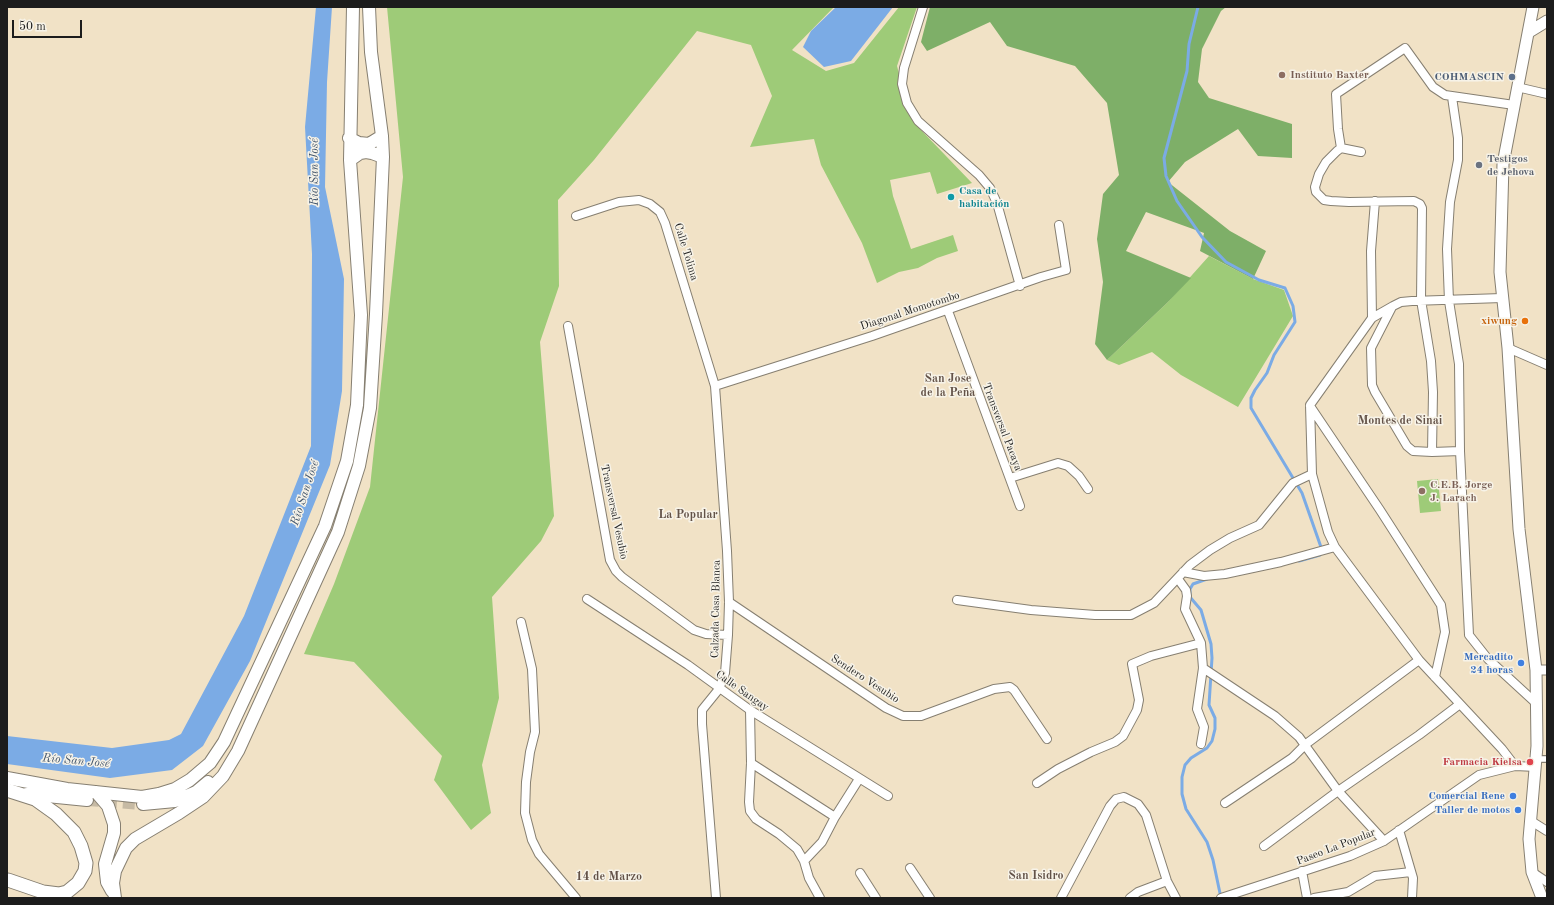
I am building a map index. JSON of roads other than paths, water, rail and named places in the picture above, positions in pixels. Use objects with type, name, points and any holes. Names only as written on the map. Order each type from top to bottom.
[{"type":"highway","points":[[7,790],[35,799],[56,814],[74,832],[81,846],[86,863],[85,871],[78,883],[73,888],[59,894],[43,892],[7,880]]},
{"type":"highway","points":[[7,880],[38,898]]},
{"type":"main road","points":[[7,778],[67,789],[142,796],[159,794],[190,780],[210,763],[224,742],[326,526],[347,461],[357,405],[361,315],[349,138],[353,54],[353,7]]},
{"type":"main road","points":[[115,897],[115,871],[126,848],[135,839],[180,813],[203,797],[223,776],[238,752],[338,532],[359,466],[370,408],[383,157],[382,136],[371,52],[369,7]]},
{"type":"main road","points":[[1529,32],[1547,20],[1540,15],[1534,7]]},
{"type":"main road","points":[[1534,7],[1503,164],[1500,221],[1502,298],[1508,348],[1519,529],[1541,670],[1537,704],[1540,762],[1529,839],[1532,872],[1542,898]]},
{"type":"main road","points":[[349,138],[358,143],[369,144],[382,136]]},
{"type":"main road","points":[[350,160],[354,156],[366,152],[383,157]]},
{"type":"main road","points":[[143,804],[175,801],[196,792],[216,776],[238,752]]},
{"type":"main road","points":[[96,792],[108,806],[114,824],[114,833],[105,868],[107,882],[115,897]]},
{"type":"main road","points":[[22,794],[87,800]]},
{"type":"street","points":[[923,7],[904,68],[902,84],[907,103],[918,121],[979,175],[990,188],[997,203],[1020,286]]},
{"type":"street","points":[[1341,148],[1338,129],[1336,94],[1405,48],[1433,87],[1445,96],[1514,105]]},
{"type":"street","points":[[1517,87],[1547,94]]},
{"type":"street","points":[[1452,97],[1458,138],[1458,153],[1450,202],[1447,241],[1449,301],[1459,364],[1460,451],[1469,635],[1488,659],[1537,704]]},
{"type":"street","points":[[1341,148],[1361,152]]},
{"type":"street","points":[[1341,148],[1326,162],[1319,174],[1315,187],[1316,192],[1324,200],[1414,201],[1420,204],[1422,208],[1421,300],[1432,369],[1432,452]]},
{"type":"street","name":"Calle Tolima","points":[[576,216],[619,202],[639,200],[650,204],[660,212],[665,223],[715,386]]},
{"type":"street","points":[[1372,318],[1371,251],[1375,201]]},
{"type":"street","name":"Diagonal Momotombo","points":[[715,386],[948,311],[1067,270],[1059,225]]},
{"type":"street","points":[[1502,298],[1449,301],[1421,300],[1401,302],[1372,318],[1310,405],[1310,475],[1328,532],[1335,547],[1419,660],[1502,749],[1515,766]]},
{"type":"street","points":[[1393,306],[1371,348],[1372,385],[1380,402],[1408,446],[1418,452],[1460,451]]},
{"type":"street","name":"Transversal Pacaya","points":[[948,311],[1020,506]]},
{"type":"street","name":"Transversal Vesubio","points":[[568,326],[610,560],[616,571],[622,577],[694,630],[706,634],[728,635]]},
{"type":"street","points":[[1508,348],[1547,365]]},
{"type":"street","name":"Calzada Casa Blanca","points":[[715,386],[723,480],[729,602],[728,635],[725,673],[719,689],[702,710],[702,724],[716,898]]},
{"type":"street","points":[[1310,405],[1380,510],[1440,605],[1445,632],[1435,677]]},
{"type":"street","points":[[1010,478],[1058,463],[1068,466],[1079,476],[1088,489]]},
{"type":"street","points":[[957,600],[1031,610],[1095,615],[1131,615],[1154,603],[1190,565],[1210,550],[1230,538],[1259,525],[1293,483],[1310,475]]},
{"type":"street","points":[[1184,572],[1199,576],[1225,574],[1281,562],[1335,547]]},
{"type":"street","points":[[1178,579],[1186,590],[1186,609],[1201,643],[1203,668],[1197,709],[1204,727],[1201,744]]},
{"type":"street","name":"Calle Sangay","points":[[587,599],[688,666],[750,710],[888,796]]},
{"type":"street","name":"Sendero Vesubio","points":[[729,602],[886,708],[903,716],[921,716],[994,690],[1010,687],[1014,690],[1047,739]]},
{"type":"street","points":[[521,622],[532,669],[535,732],[530,752],[526,782],[525,813],[532,840],[539,854],[576,898]]},
{"type":"street","points":[[1037,783],[1058,769],[1091,752],[1115,742],[1123,736],[1137,710],[1139,700],[1132,664],[1146,658],[1201,643]]},
{"type":"street","points":[[1225,803],[1292,758],[1306,744],[1419,660]]},
{"type":"street","points":[[1203,668],[1275,716],[1306,744],[1338,791],[1384,841]]},
{"type":"street","points":[[1264,846],[1460,704]]},
{"type":"street","points":[[750,710],[750,811],[756,819],[779,834],[797,849],[804,861],[809,878],[820,898]]},
{"type":"street","name":"Paseo La Popular","points":[[1221,898],[1350,856],[1384,841],[1479,775],[1515,766],[1540,762]]},
{"type":"street","points":[[751,763],[835,817]]},
{"type":"street","points":[[804,861],[822,842],[835,817],[859,779]]},
{"type":"street","points":[[1061,898],[1110,806],[1116,799],[1124,797],[1138,804],[1146,815],[1167,881],[1176,898]]},
{"type":"street","points":[[1531,821],[1547,831]]},
{"type":"street","points":[[1399,830],[1411,872],[1414,888],[1412,898]]},
{"type":"street","points":[[910,868],[930,898]]},
{"type":"street","points":[[1302,871],[1307,898]]},
{"type":"street","points":[[1314,898],[1348,892],[1375,876],[1411,872]]},
{"type":"street","points":[[1532,872],[1547,882]]},
{"type":"street","points":[[860,873],[876,898]]},
{"type":"street","points":[[1130,898],[1138,892],[1167,881]]},
{"type":"street","points":[[1251,898],[1252,888]]},
{"type":"water","name":"Río San José","points":[[316,7],[332,7],[327,82],[325,187],[344,279],[342,391],[330,465],[250,661],[203,746],[172,770],[110,778],[7,764],[7,736],[112,748],[169,740],[181,734],[244,616],[311,446],[312,254],[305,127]]},
{"type":"water","points":[[836,7],[893,7],[851,61],[824,67],[803,47],[811,31]]},
{"type":"waterway","points":[[1198,7],[1189,44],[1187,71],[1164,158],[1166,176],[1177,201],[1202,237],[1226,262],[1259,280],[1285,288],[1293,306],[1295,322],[1274,355],[1267,373],[1255,390],[1251,398],[1251,408],[1302,493],[1322,550]]},
{"type":"waterway","points":[[1299,561],[1320,555]]},
{"type":"waterway","points":[[1207,579],[1193,584],[1190,589],[1190,597],[1201,610],[1211,644],[1212,658],[1209,705],[1215,718],[1215,729],[1212,741],[1207,748],[1191,758],[1185,765],[1182,777],[1182,794],[1186,809],[1207,842],[1213,860],[1221,898]]},
{"type":"tunnel","points":[[87,800],[143,804]]},
{"type":"place","name":"Instituto Baxter","points":[[1282,75]]},
{"type":"place","name":"COHMASCIN","points":[[1512,77]]},
{"type":"place","name":"Testigos de Jehova","points":[[1479,165]]},
{"type":"place","name":"Casa de habitación","points":[[951,197]]},
{"type":"place","name":"xiwung","points":[[1525,321]]},
{"type":"place","name":"C.E.B. Jorge J. Larach","points":[[1422,491]]},
{"type":"place","name":"Mercadito 24 horas","points":[[1521,663]]},
{"type":"place","name":"Farmacia Kielsa","points":[[1530,762]]},
{"type":"place","name":"Comercial Rene","points":[[1513,796]]},
{"type":"place","name":"Taller de motos","points":[[1518,810]]},
{"type":"district","name":"San Jose de la Peña","points":[[948,386]]},
{"type":"district","name":"Montes de Sinai","points":[[1400,421]]},
{"type":"district","name":"La Popular","points":[[688,515]]},
{"type":"district","name":"San Isidro","points":[[1036,876]]},
{"type":"district","name":"14 de Marzo","points":[[609,877]]}]
